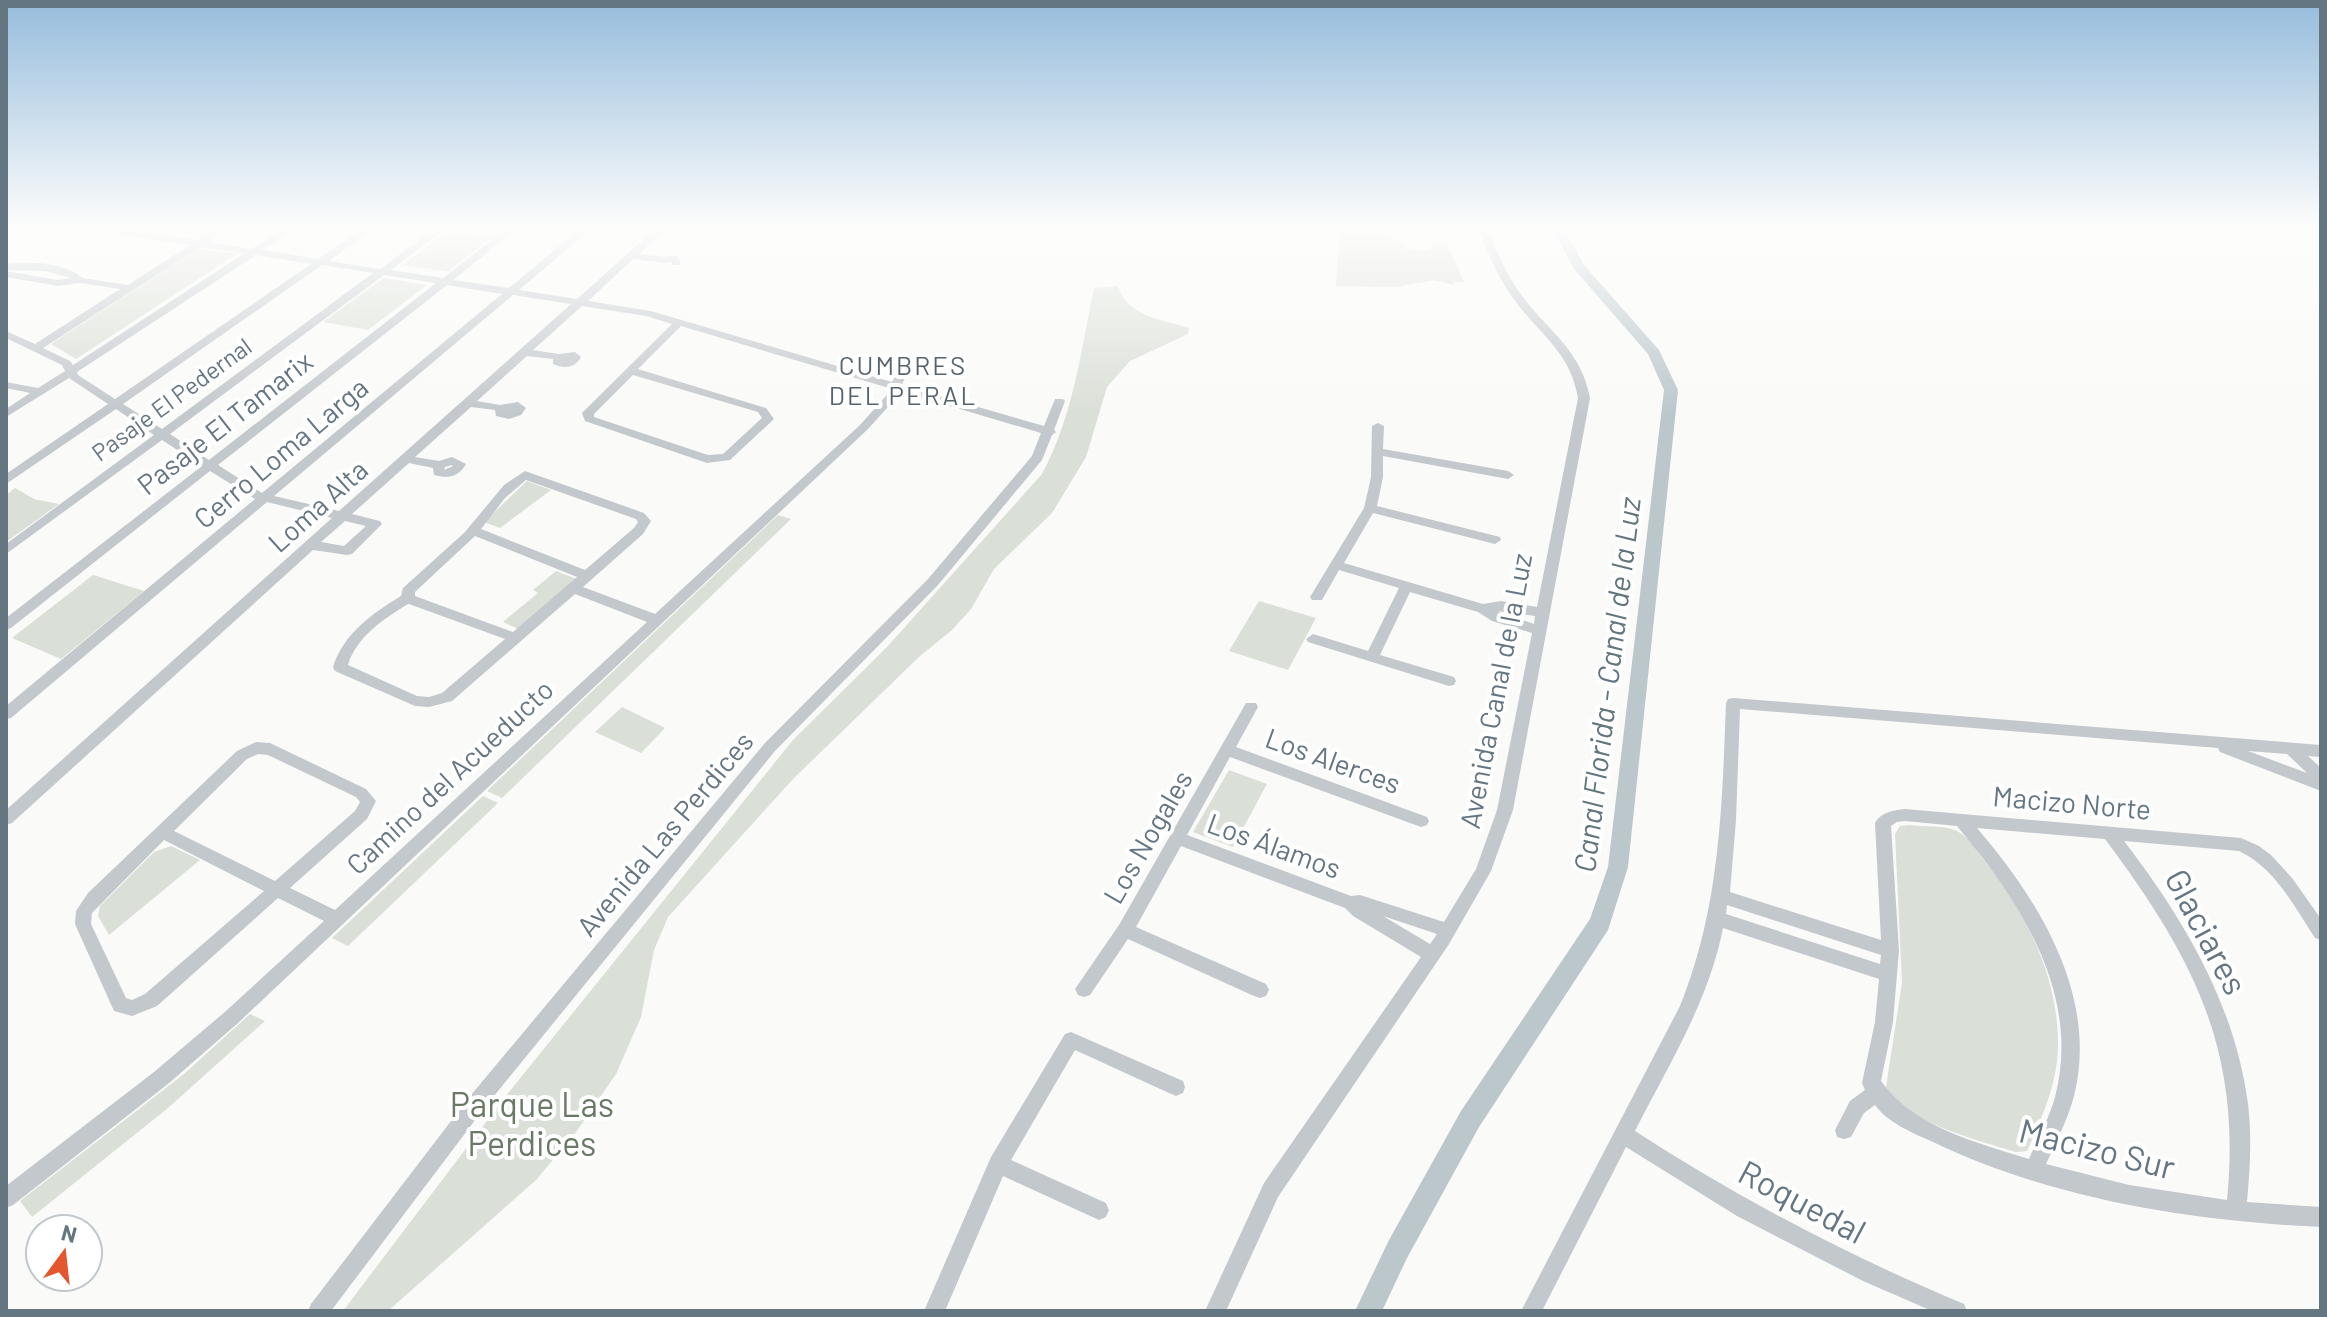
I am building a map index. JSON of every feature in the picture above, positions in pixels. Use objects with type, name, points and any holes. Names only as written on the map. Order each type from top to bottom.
[{"type":"street","points":[[36,348],[126,290]]},
{"type":"street","points":[[6,414],[195,290]]},
{"type":"street","points":[[6,480],[279,290]]},
{"type":"street","name":"Pasaje El Pedernal","points":[[6,550],[357,290]]},
{"type":"street","name":"Pasaje El Tamarix","points":[[6,625],[433,290]]},
{"type":"street","points":[[500,290],[647,313],[1050,432]]},
{"type":"street","name":"Loma Alta","points":[[6,819],[593,290]]},
{"type":"street","name":"Avenida Canal de la Luz","points":[[1215,1311],[1271,1190],[1448,930],[1483,871],[1499,834],[1542,622],[1557,523],[1583,407],[1583,388],[1577,368],[1566,350],[1514,290]]},
{"type":"street","name":"Cerro Loma Larga","points":[[6,714],[510,292]]},
{"type":"street","points":[[632,371],[762,410],[768,419],[726,457],[707,459],[589,419],[588,413],[679,322]]},
{"type":"street","points":[[6,334],[66,363],[74,377],[263,499],[375,523],[375,527],[347,551],[311,545]]},
{"type":"street","points":[[525,352],[559,357]]},
{"type":"street","name":"Camino del Acueducto","points":[[6,1198],[199,1047],[881,411],[903,370]]},
{"type":"street","points":[[6,385],[41,392]]},
{"type":"street","name":"Avenida Las Perdices","points":[[318,1311],[478,1101],[770,747],[933,582],[1038,457],[1050,432],[1059,401]]},
{"type":"street","points":[[469,403],[501,408],[500,414],[505,416],[518,412]]},
{"type":"street","points":[[1317,597],[1370,508],[1379,452],[1378,426]]},
{"type":"street","points":[[1379,452],[1508,475]]},
{"type":"street","points":[[406,459],[439,465]]},
{"type":"street","points":[[525,475],[640,516],[645,521],[639,531],[447,697],[429,702],[409,699],[340,667],[342,658],[366,628],[408,598],[408,591],[473,531],[516,480],[525,475]]},
{"type":"street","points":[[1370,508],[1495,540]]},
{"type":"street","points":[[473,531],[587,576]]},
{"type":"street","points":[[1336,565],[1483,609],[1497,618],[1542,622]]},
{"type":"street","points":[[1372,657],[1406,587]]},
{"type":"street","points":[[573,588],[656,620]]},
{"type":"street","points":[[408,598],[515,638]]},
{"type":"street","points":[[1313,639],[1449,681]]},
{"type":"street","points":[[1531,1311],[1697,990],[1718,919],[1721,896],[1728,834],[1733,703],[2321,751]]},
{"type":"street","name":"Los Nogales","points":[[1084,989],[1125,930],[1251,707]]},
{"type":"street","points":[[2205,741],[2321,785]]},
{"type":"street","points":[[256,748],[270,749],[361,793],[368,801],[361,815],[151,1000],[132,1008],[120,1005],[83,924],[84,911],[162,832],[242,755],[256,748]]},
{"type":"street","points":[[2290,748],[2321,777]]},
{"type":"street","name":"Los Alerces","points":[[1227,750],[1421,821]]},
{"type":"street","name":"Macizo Norte","points":[[1890,950],[1883,823],[1889,818],[1905,815],[2227,842],[2250,849],[2284,882],[2321,933]]},
{"type":"street","points":[[1962,821],[1997,862],[2033,918],[2052,954],[2066,999],[2070,1043],[2067,1083],[2052,1131],[2034,1169]]},
{"type":"street","points":[[162,832],[336,919]]},
{"type":"street","name":"Glaciares","points":[[2109,833],[2173,920],[2215,1005],[2233,1066],[2243,1131],[2243,1164],[2236,1211]]},
{"type":"street","name":"Los Álamos","points":[[1178,838],[1351,903],[1359,911],[1432,954]]},
{"type":"street","points":[[1721,896],[1890,950],[1884,1022],[1871,1076],[1875,1094],[1857,1107],[1844,1130]]},
{"type":"street","name":"Los Álamos","points":[[1351,903],[1360,902],[1448,930]]},
{"type":"street","points":[[1718,919],[1888,974]]},
{"type":"street","points":[[1125,930],[1260,990]]},
{"type":"street","points":[[934,1311],[998,1164],[1071,1040],[1176,1087]]},
{"type":"street","name":"Macizo Sur","points":[[1875,1094],[1892,1111],[1913,1124],[1963,1146],[2034,1169],[2130,1194],[2236,1211],[2321,1217]]},
{"type":"street","name":"Roquedal","points":[[1624,1135],[1714,1192],[1794,1236],[1867,1273],[1957,1311]]},
{"type":"street","points":[[998,1164],[1099,1210]]},
{"type":"green space","points":[[133,290],[181,290],[76,359],[51,344]]},
{"type":"green space","points":[[367,290],[420,290],[368,330],[323,322]]},
{"type":"green space","name":"Parque Las Perdices","points":[[1094,290],[1120,290],[1137,310],[1189,328],[1188,334],[1130,361],[1107,387],[1086,457],[1052,513],[994,569],[971,609],[794,778],[668,917],[654,950],[641,1017],[616,1074],[574,1135],[536,1180],[388,1311],[343,1311],[505,1097],[793,740],[887,647],[1042,474],[1069,407]]},
{"type":"green space","points":[[527,481],[551,490],[500,528],[484,522]]},
{"type":"green space","points":[[15,488],[34,499],[59,504],[6,542],[6,495]]},
{"type":"green space","points":[[778,515],[791,519],[502,798],[487,791]]},
{"type":"green space","points":[[556,571],[577,579],[518,629],[503,622],[538,593],[533,590]]},
{"type":"green space","points":[[93,575],[144,591],[61,659],[12,638]]},
{"type":"green space","points":[[1259,601],[1316,618],[1288,670],[1229,651]]},
{"type":"green space","points":[[622,707],[665,728],[641,753],[595,732]]},
{"type":"green space","points":[[1229,770],[1267,784],[1233,847],[1193,832]]},
{"type":"green space","points":[[483,796],[498,803],[348,946],[332,938]]},
{"type":"green space","points":[[1900,826],[1952,829],[1968,839],[2012,900],[2046,970],[2057,1021],[2057,1061],[2048,1100],[2027,1151],[2016,1152],[1924,1119],[1907,1110],[1886,1087],[1902,983],[1895,834]]},
{"type":"green space","points":[[171,846],[200,860],[109,935],[98,916],[100,906],[154,852]]},
{"type":"green space","points":[[250,1014],[265,1021],[168,1108],[37,1213],[29,1213],[20,1201],[184,1074]]},
{"type":"waterway","name":"Canal Florida - Canal de la Luz","points":[[1368,1311],[1398,1249],[1470,1119],[1600,923],[1618,867],[1671,390],[1654,353],[1599,290]]},
{"type":"district","name":"CUMBRES DEL PERAL","points":[[903,381]]}]
